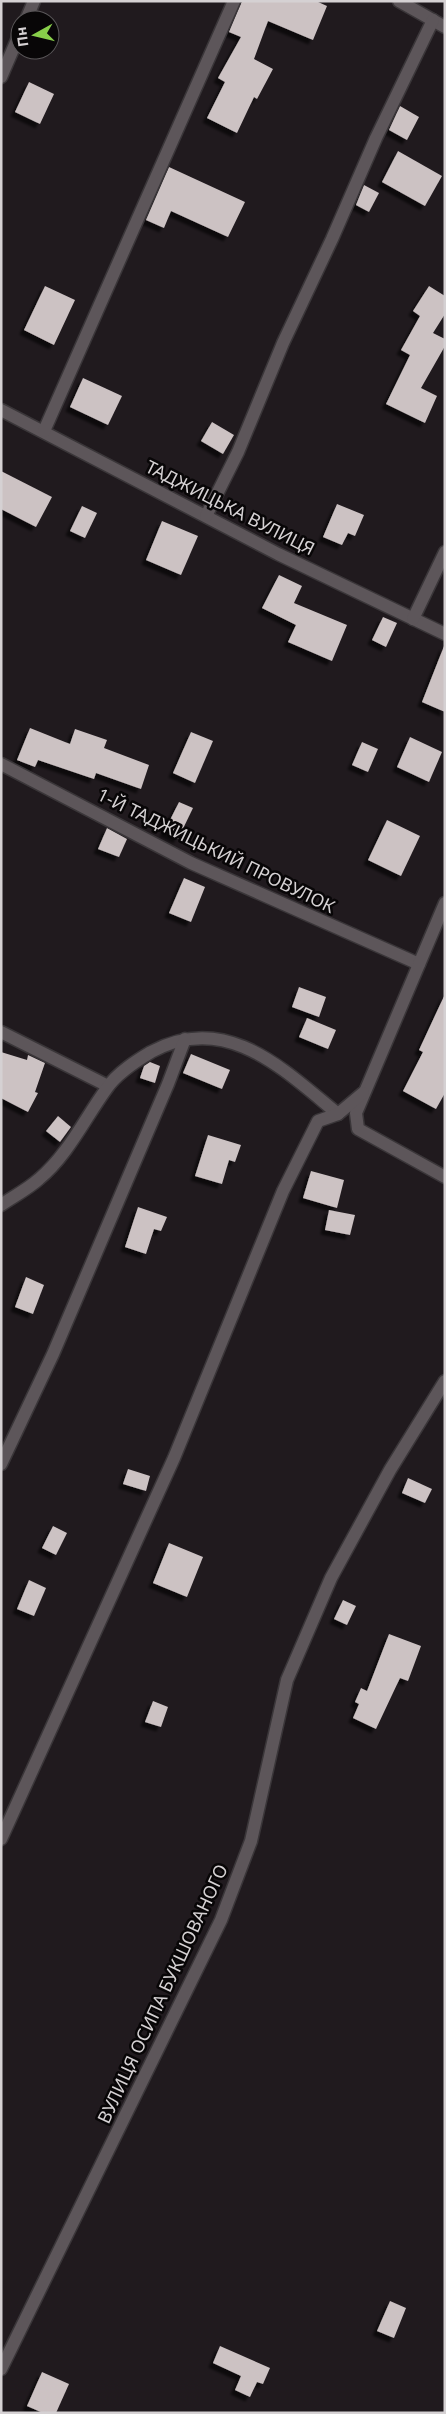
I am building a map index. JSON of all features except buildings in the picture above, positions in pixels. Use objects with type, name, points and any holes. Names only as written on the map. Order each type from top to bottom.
[{"type":"street","points":[[44,431],[234,1]]},
{"type":"street","points":[[399,1],[445,27]]},
{"type":"street","points":[[206,516],[238,452],[283,342],[332,239],[376,138],[433,20]]},
{"type":"street","points":[[1,77],[10,56]]},
{"type":"street","name":"ТАДЖИЦЬКА ВУЛИЦЯ","points":[[1,410],[278,554],[445,634]]},
{"type":"street","points":[[413,619],[445,552]]},
{"type":"street","name":"1-Й ТАДЖИЦЬКИЙ ПРОВУЛОК","points":[[1,764],[191,863],[419,964]]},
{"type":"street","points":[[445,903],[363,1093],[356,1114],[358,1130],[445,1178]]},
{"type":"street","points":[[1,1032],[108,1086]]},
{"type":"street","points":[[1,1205],[40,1179],[71,1143],[108,1086],[139,1059],[168,1043],[185,1039],[222,1038],[272,1059],[338,1114]]},
{"type":"street","points":[[1,1464],[53,1354],[168,1084],[185,1039]]},
{"type":"street","points":[[1,1840],[174,1458],[283,1191],[318,1121],[338,1114],[363,1093]]},
{"type":"street","name":"ВУЛИЦЯ ОСИПА БУКШОВАНОГО","points":[[1,2369],[220,1920],[252,1841],[287,1680],[331,1578],[390,1470],[445,1381]]}]
